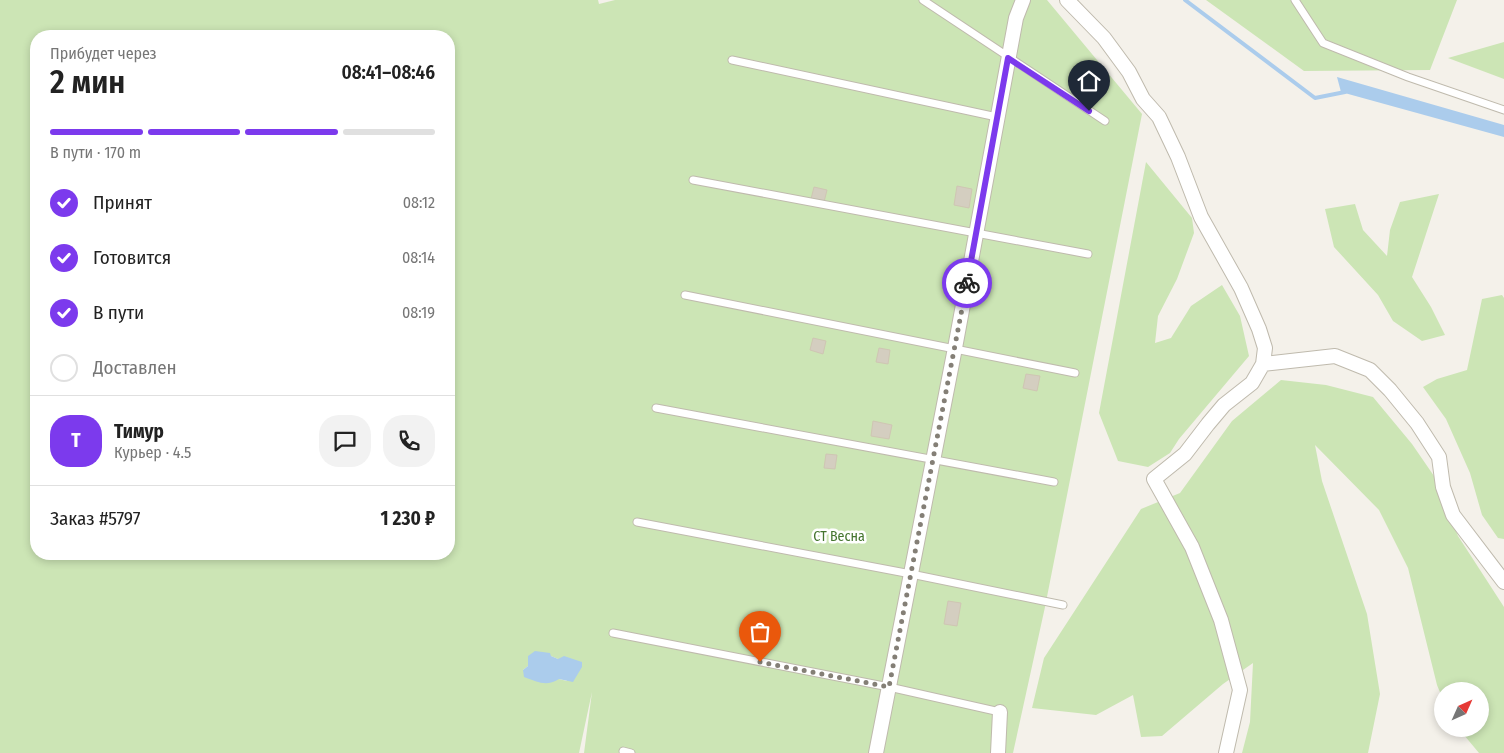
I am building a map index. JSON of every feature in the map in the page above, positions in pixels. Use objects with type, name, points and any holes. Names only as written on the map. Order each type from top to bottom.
[{"type":"street","points":[[876,753],[955,348],[1008,58],[1016,18],[1023,0]]},
{"type":"street","points":[[1067,0],[1104,38],[1129,72],[1143,98],[1159,117],[1178,157],[1201,217],[1241,288],[1265,348],[1263,364],[1252,382],[1224,405],[1185,454],[1154,479],[1192,547],[1221,620],[1240,690],[1226,753]]},
{"type":"street","points":[[1263,364],[1335,356],[1370,370],[1390,390],[1417,423],[1439,457],[1443,488],[1453,515],[1504,582]]},
{"type":"street","points":[[998,753],[1000,712]]},
{"type":"lane","points":[[923,0],[1105,122]]},
{"type":"lane","points":[[1295,0],[1323,43],[1408,77],[1504,110]]},
{"type":"lane","points":[[732,60],[997,117]]},
{"type":"lane","points":[[693,180],[1088,254]]},
{"type":"lane","points":[[685,295],[1075,373]]},
{"type":"lane","points":[[656,408],[1054,482]]},
{"type":"lane","points":[[637,522],[1063,605]]},
{"type":"lane","points":[[613,633],[889,687],[1000,712]]},
{"type":"green space","name":"СТ Весна","points":[[0,0],[598,0],[599,4],[615,0],[1047,0],[1142,114],[1045,607],[1013,753],[584,753],[592,692],[579,753],[0,753]],"holes":[[[551,656],[558,659],[567,681],[523,670]]]},
{"type":"green space","points":[[1206,0],[1457,0],[1430,70],[1304,71]]},
{"type":"green space","points":[[1504,42],[1504,79],[1448,58]]},
{"type":"green space","points":[[1146,162],[1192,218],[1194,233],[1177,279],[1158,316],[1155,343],[1171,338],[1191,306],[1222,285],[1240,316],[1249,356],[1179,439],[1170,453],[1148,467],[1118,461],[1099,413]]},
{"type":"green space","points":[[1439,194],[1412,277],[1431,307],[1445,335],[1422,341],[1393,321],[1378,295],[1334,247],[1325,209],[1355,204],[1363,230],[1387,256],[1390,230],[1400,202]]},
{"type":"green space","points":[[1502,295],[1504,298],[1504,539],[1498,538],[1482,515],[1470,473],[1446,419],[1423,387],[1437,379],[1467,370],[1482,299]]},
{"type":"green space","points":[[1281,380],[1326,385],[1373,397],[1412,444],[1434,476],[1458,536],[1504,607],[1504,753],[1479,753],[1466,738],[1489,738],[1489,682],[1436,682],[1408,568],[1379,510],[1315,445],[1322,481],[1367,614],[1380,694],[1368,753],[1242,753],[1250,722],[1253,663],[1223,684],[1162,736],[1141,737],[1133,695],[1096,715],[1032,708],[1044,658],[1141,509],[1180,493],[1232,421]]},
{"type":"water","points":[[1337,77],[1504,125],[1504,137],[1341,92]]},
{"type":"water","points":[[535,651],[550,653],[551,656],[558,659],[564,656],[582,662],[582,667],[573,682],[559,679],[550,683],[534,681],[524,677],[523,670],[528,666],[528,656]]},
{"type":"building","points":[[957,186],[972,189],[969,208],[954,205]]},
{"type":"building","points":[[814,187],[827,190],[824,202],[811,199]]},
{"type":"building","points":[[813,338],[826,341],[823,354],[810,350]]},
{"type":"building","points":[[879,348],[890,350],[888,364],[876,362]]},
{"type":"building","points":[[1026,374],[1040,376],[1037,391],[1023,388]]},
{"type":"building","points":[[873,421],[892,425],[889,439],[871,436]]},
{"type":"building","points":[[826,454],[837,455],[835,469],[824,468]]},
{"type":"building","points":[[948,601],[961,603],[957,626],[944,624]]},
{"type":"waterway","points":[[1185,0],[1315,98],[1345,92]]},
{"type":"way so far","points":[[760,662],[889,687],[967,283]]},
{"type":"route","points":[[967,283],[1008,58],[1089,111]]}]
